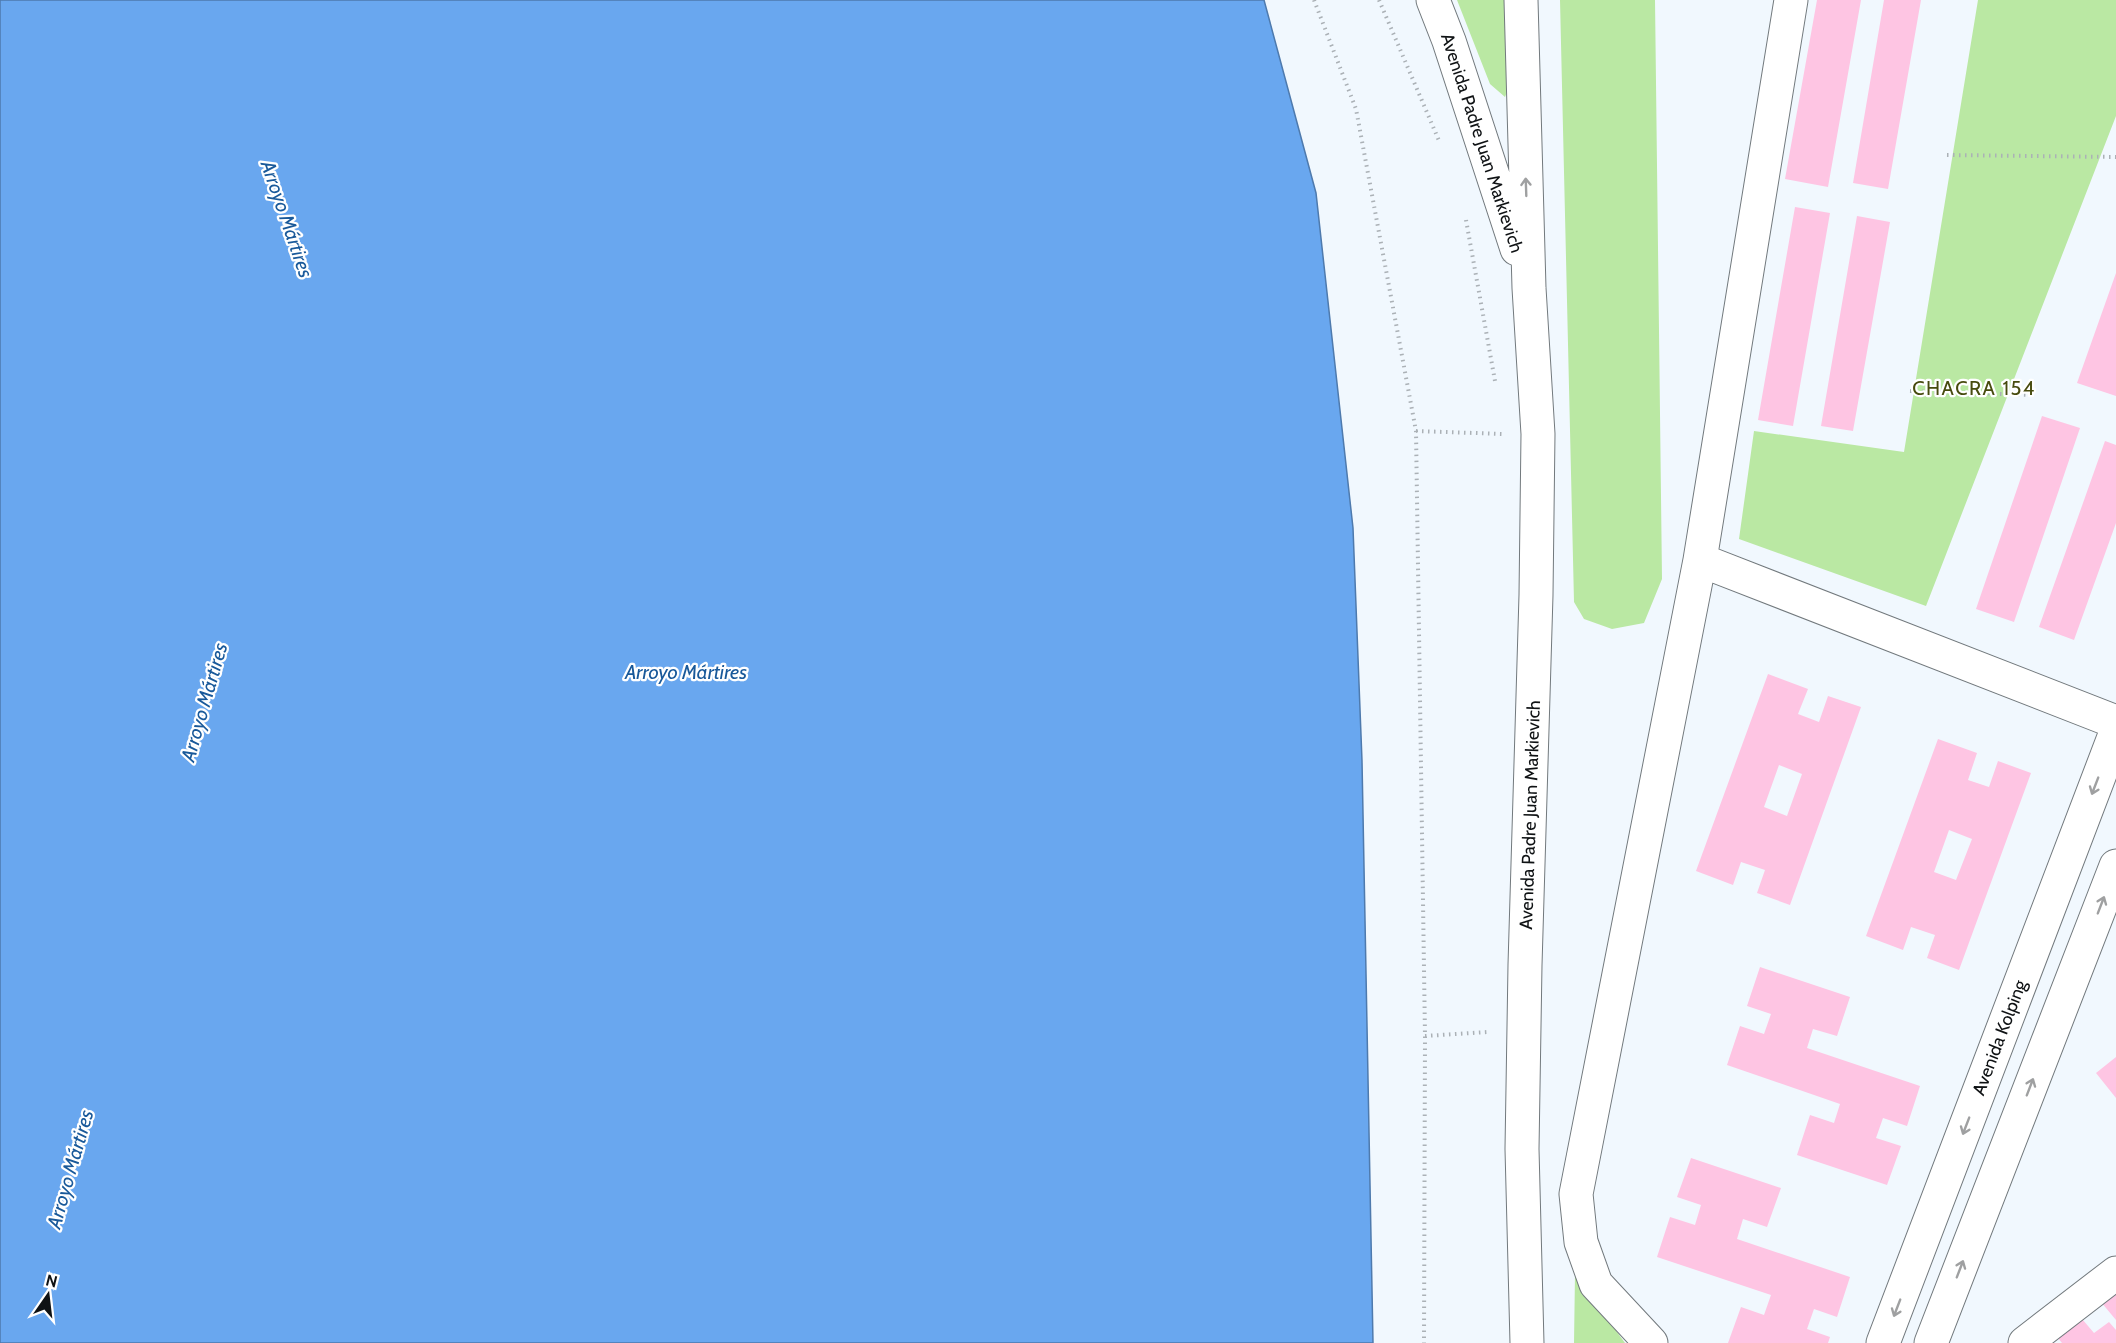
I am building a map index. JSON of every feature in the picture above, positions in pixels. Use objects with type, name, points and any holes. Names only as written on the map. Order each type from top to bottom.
[{"type":"street","name":"Avenida Padre Juan Markievich","points":[[1433,0],[1449,40],[1529,288]]},
{"type":"street","name":"Avenida Padre Juan Markievich","points":[[1521,0],[1529,288],[1538,434],[1522,1149],[1527,1343]]},
{"type":"street","points":[[1652,1343],[1596,1284],[1581,1242],[1576,1194],[1700,560],[1791,0]]},
{"type":"street","points":[[1700,560],[2116,722]]},
{"type":"street","name":"Avenida Kolping","points":[[1883,1343],[2116,732]]},
{"type":"street","points":[[1931,1343],[2116,866]]},
{"type":"street","points":[[2025,1343],[2116,1273]]},
{"type":"path","points":[[1314,0],[1356,109],[1416,431],[1425,1036],[1424,1343]]},
{"type":"path","points":[[1378,0],[1442,147]]},
{"type":"path","points":[[1947,155],[2116,157]]},
{"type":"path","points":[[1464,213],[1496,387]]},
{"type":"path","points":[[1910,391],[2033,395]]},
{"type":"path","points":[[1416,431],[1504,434],[1504,446]]},
{"type":"path","points":[[1425,1036],[1490,1032]]},
{"type":"green space","points":[[1457,0],[1509,0],[1510,84],[1505,97],[1490,84]]},
{"type":"green space","points":[[1560,0],[1655,0],[1662,579],[1644,623],[1612,629],[1584,619],[1574,602]]},
{"type":"green space","points":[[1978,0],[2116,0],[2116,116],[1926,606],[1739,539],[1754,431],[1904,452]]},
{"type":"green space","points":[[1575,1274],[1625,1343],[1574,1343]]},
{"type":"water","name":"Arroyo Mártires","points":[[0,0],[1264,0],[1316,193],[1353,528],[1362,761],[1373,1343],[0,1343]]},
{"type":"building","points":[[1817,0],[1861,0],[1828,187],[1785,179]]},
{"type":"building","points":[[1884,0],[1921,0],[1888,189],[1853,183]]},
{"type":"building","points":[[1795,207],[1830,213],[1793,426],[1758,420]]},
{"type":"building","points":[[1857,216],[1890,222],[1853,431],[1821,426]]},
{"type":"building","points":[[2116,273],[2116,396],[2077,383]]},
{"type":"building","points":[[2042,416],[2080,428],[2014,622],[1976,609]]},
{"type":"building","points":[[2105,441],[2116,445],[2116,523],[2074,640],[2039,627]]},
{"type":"building","points":[[1768,674],[1808,689],[1798,714],[1819,722],[1828,696],[1861,707],[1790,905],[1757,893],[1765,870],[1741,862],[1733,885],[1696,871]],"holes":[[[1779,765],[1802,774],[1787,816],[1764,807]]]},
{"type":"building","points":[[1938,739],[1977,753],[1968,780],[1989,787],[1998,761],[2031,773],[1959,970],[1927,958],[1935,935],[1911,927],[1903,950],[1866,936]],"holes":[[[1949,830],[1972,839],[1956,880],[1934,872]]]},
{"type":"building","points":[[1760,967],[1850,997],[1837,1036],[1813,1029],[1807,1048],[1920,1086],[1907,1126],[1883,1118],[1876,1138],[1901,1146],[1887,1185],[1797,1155],[1810,1115],[1834,1123],[1840,1104],[1727,1065],[1740,1026],[1764,1034],[1771,1014],[1747,1006]]},
{"type":"building","points":[[2116,1057],[2116,1098],[2096,1073]]},
{"type":"building","points":[[1691,1158],[1781,1188],[1767,1227],[1743,1219],[1737,1239],[1850,1277],[1837,1317],[1814,1309],[1807,1329],[1830,1337],[1828,1343],[1728,1343],[1741,1307],[1764,1315],[1771,1295],[1657,1257],[1670,1217],[1695,1225],[1701,1205],[1677,1197]]},
{"type":"building","points":[[2116,1281],[2116,1320],[2096,1296]]},
{"type":"building","points":[[2077,1313],[2094,1333],[2109,1322],[2116,1330],[2116,1343],[2062,1343],[2053,1332]]},
{"type":"district","name":"CHACRA 154","points":[[1974,388]]}]
